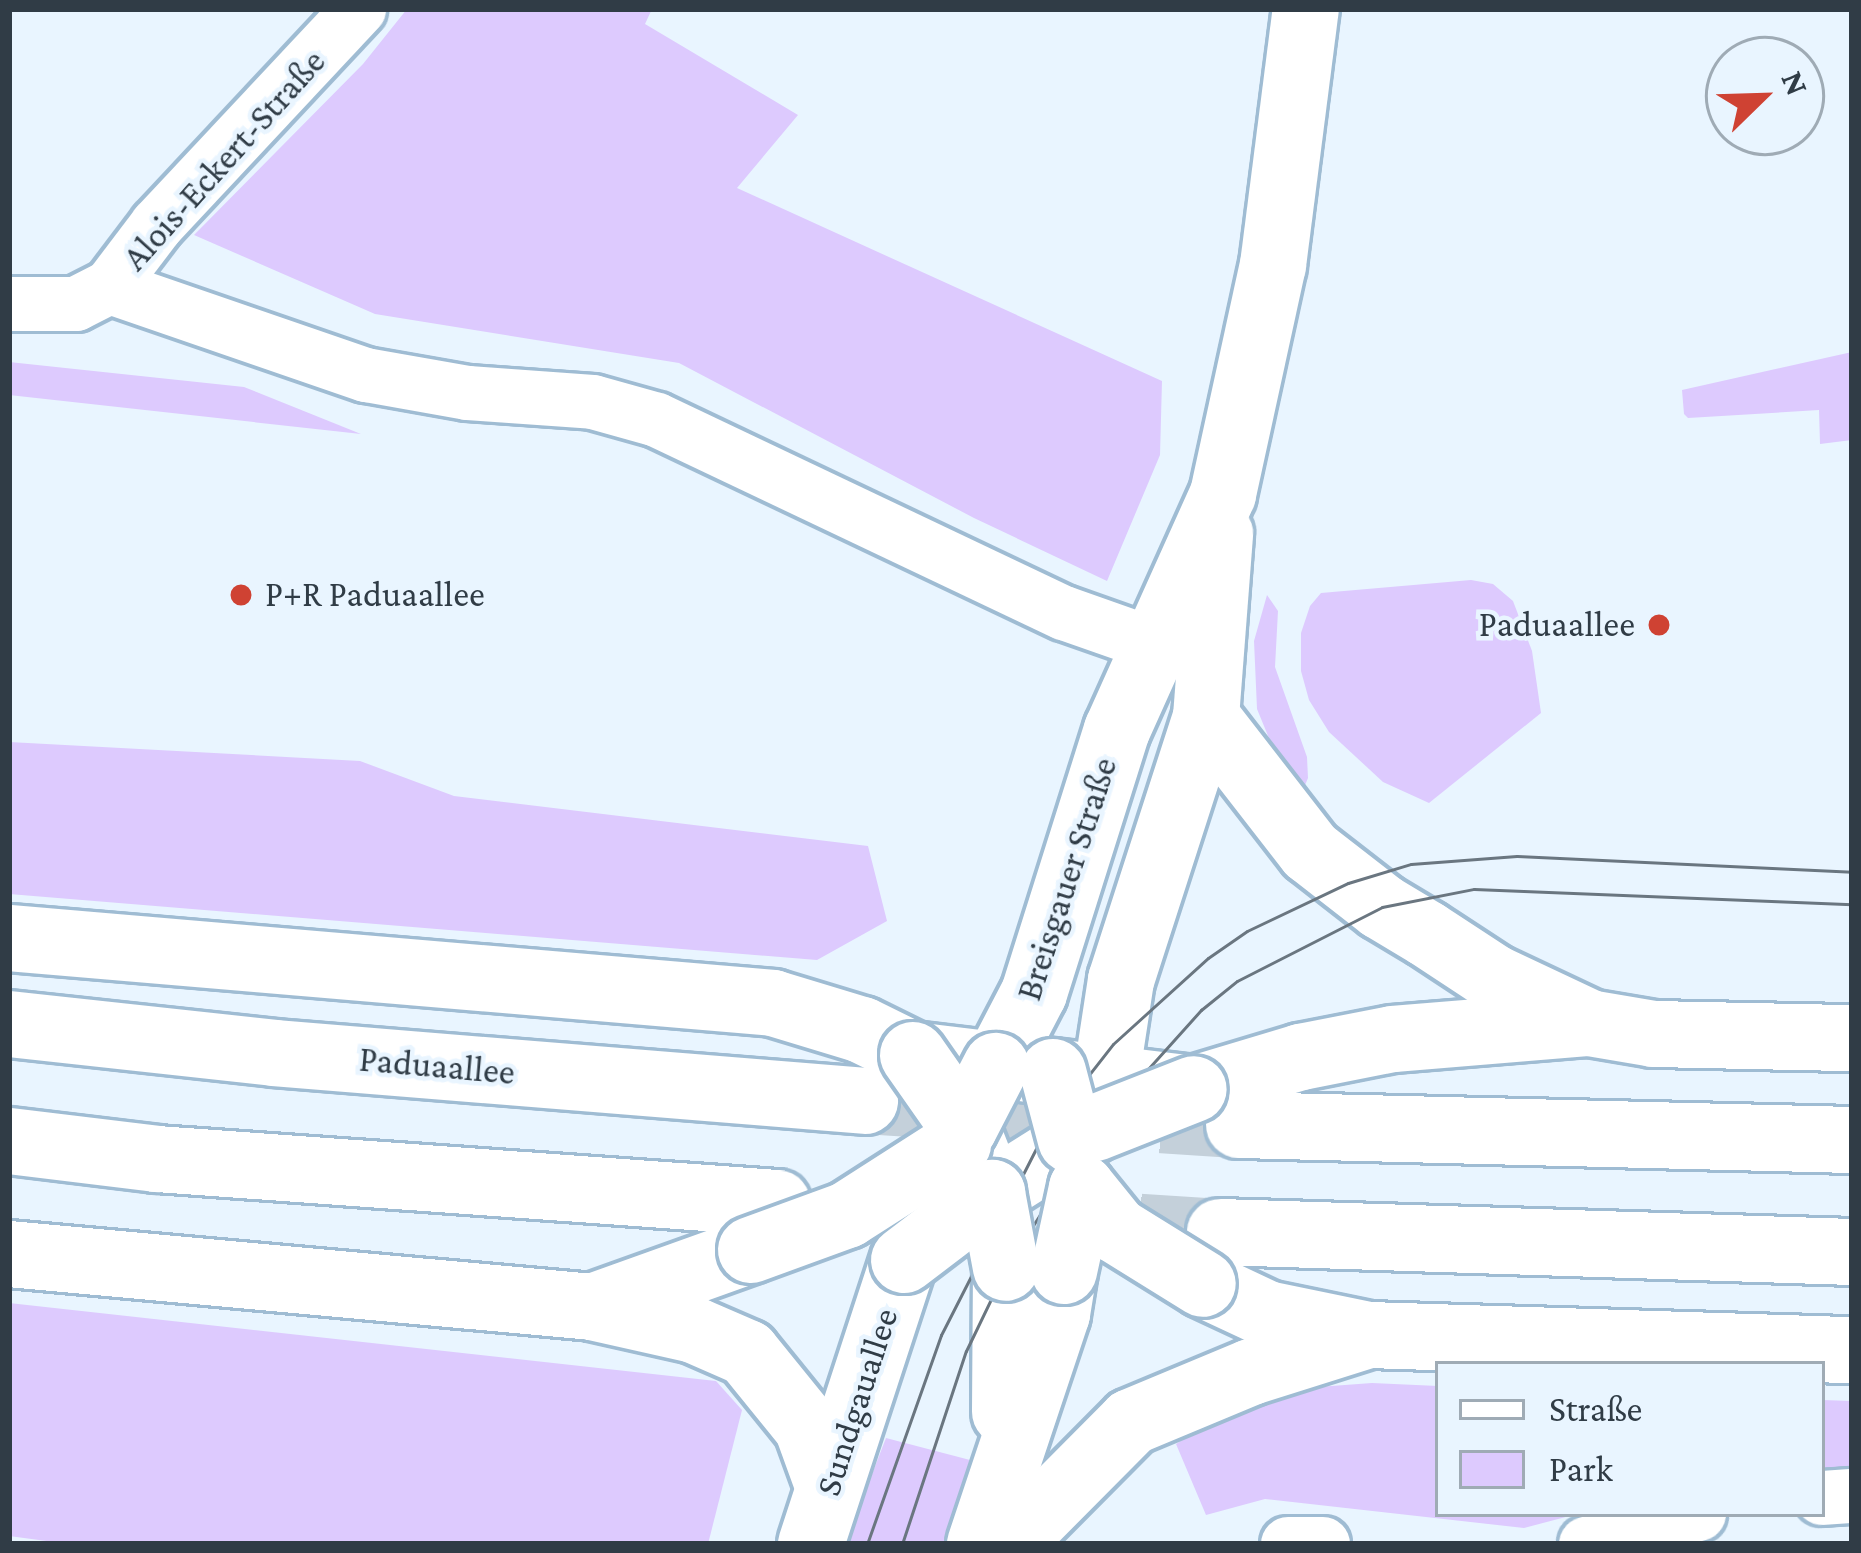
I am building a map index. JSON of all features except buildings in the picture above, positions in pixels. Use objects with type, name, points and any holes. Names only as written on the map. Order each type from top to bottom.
[{"type":"main road","name":"Breisgauer Straße","points":[[1035,1269],[1060,1074],[1117,730],[1183,643],[1223,494],[1274,265],[1306,9]]},
{"type":"main road","name":"Breisgauer Straße","points":[[971,1150],[1060,1074],[1121,980],[1206,717],[1183,643]]},
{"type":"main road","points":[[1206,717],[1310,851],[1382,908],[1495,978],[1589,1023]]},
{"type":"main road","points":[[9,938],[773,1004],[888,1042],[1217,1107],[1852,1140]]},
{"type":"main road","points":[[1217,1107],[1301,1057],[1393,1039],[1589,1023],[1654,1034],[1852,1038]]},
{"type":"main road","name":"Paduaallee","points":[[9,1024],[274,1053],[865,1101]]},
{"type":"main road","points":[[888,1042],[971,1150],[1035,1269],[1003,1475],[980,1544]]},
{"type":"main road","points":[[9,1142],[764,1227],[847,1215],[971,1150],[1060,1074]]},
{"type":"main road","points":[[1060,1074],[1116,1230],[1212,1258],[1852,1252]]},
{"type":"main road","name":"Sundgauallee","points":[[819,1515],[904,1260],[971,1150]]},
{"type":"main road","points":[[592,1307],[764,1227]]},
{"type":"main road","points":[[9,1254],[592,1307],[694,1330],[747,1353],[807,1427],[819,1515]]},
{"type":"main road","points":[[1212,1258],[1267,1314],[1368,1335],[1852,1350]]},
{"type":"main road","points":[[1010,1544],[1131,1422],[1251,1372],[1368,1335]]},
{"type":"street","name":"Alois-Eckert-Straße","points":[[9,304],[76,304],[110,287],[157,225],[359,9]]},
{"type":"street","points":[[110,287],[366,375],[468,393],[593,402],[657,420],[990,582],[1183,643]]},
{"type":"street","points":[[1586,1544],[1688,1517]]},
{"type":"street","points":[[1288,1544],[1323,1544]]},
{"type":"green space","points":[[407,9],[652,9],[645,24],[798,115],[737,188],[1162,381],[1160,455],[1107,581],[974,518],[679,363],[375,314],[194,235],[363,64]]},
{"type":"green space","points":[[1852,352],[1852,440],[1820,444],[1819,410],[1688,418],[1684,414],[1682,390]]},
{"type":"green space","points":[[9,362],[244,387],[361,434],[9,395]]},
{"type":"green space","points":[[1471,580],[1493,584],[1513,601],[1532,651],[1541,713],[1429,803],[1383,782],[1329,732],[1309,700],[1301,671],[1301,633],[1310,606],[1321,593]]},
{"type":"green space","points":[[1267,595],[1278,611],[1275,667],[1307,757],[1308,778],[1301,795],[1285,777],[1257,709],[1254,641]]},
{"type":"green space","points":[[9,742],[360,761],[454,796],[868,846],[887,921],[817,960],[9,894]]},
{"type":"green space","points":[[9,1303],[716,1381],[742,1410],[708,1544],[69,1544],[9,1536]]},
{"type":"green space","points":[[1372,1383],[1435,1386],[1435,1517],[1566,1517],[1524,1528],[1265,1499],[1206,1515],[1176,1444],[1236,1406],[1277,1390]]},
{"type":"green space","points":[[1825,1400],[1852,1401],[1849,1480],[1825,1479]]},
{"type":"green space","points":[[886,1438],[970,1460],[945,1544],[845,1544]]},
{"type":"tunnel","points":[[865,1101],[1239,1125]]},
{"type":"tunnel","points":[[942,1214],[1220,1232]]},
{"type":"tram line","points":[[867,1544],[941,1335],[1045,1131],[1113,1044],[1208,958],[1247,931],[1348,883],[1411,864],[1517,856],[1852,872]]},
{"type":"tram line","points":[[902,1544],[966,1351],[1006,1268],[1095,1128],[1201,1010],[1237,981],[1382,907],[1474,889],[1852,904]]},
{"type":"place","name":"P+R Paduaallee","points":[[241,595]]},
{"type":"place","name":"Paduaallee","points":[[1659,625]]}]
